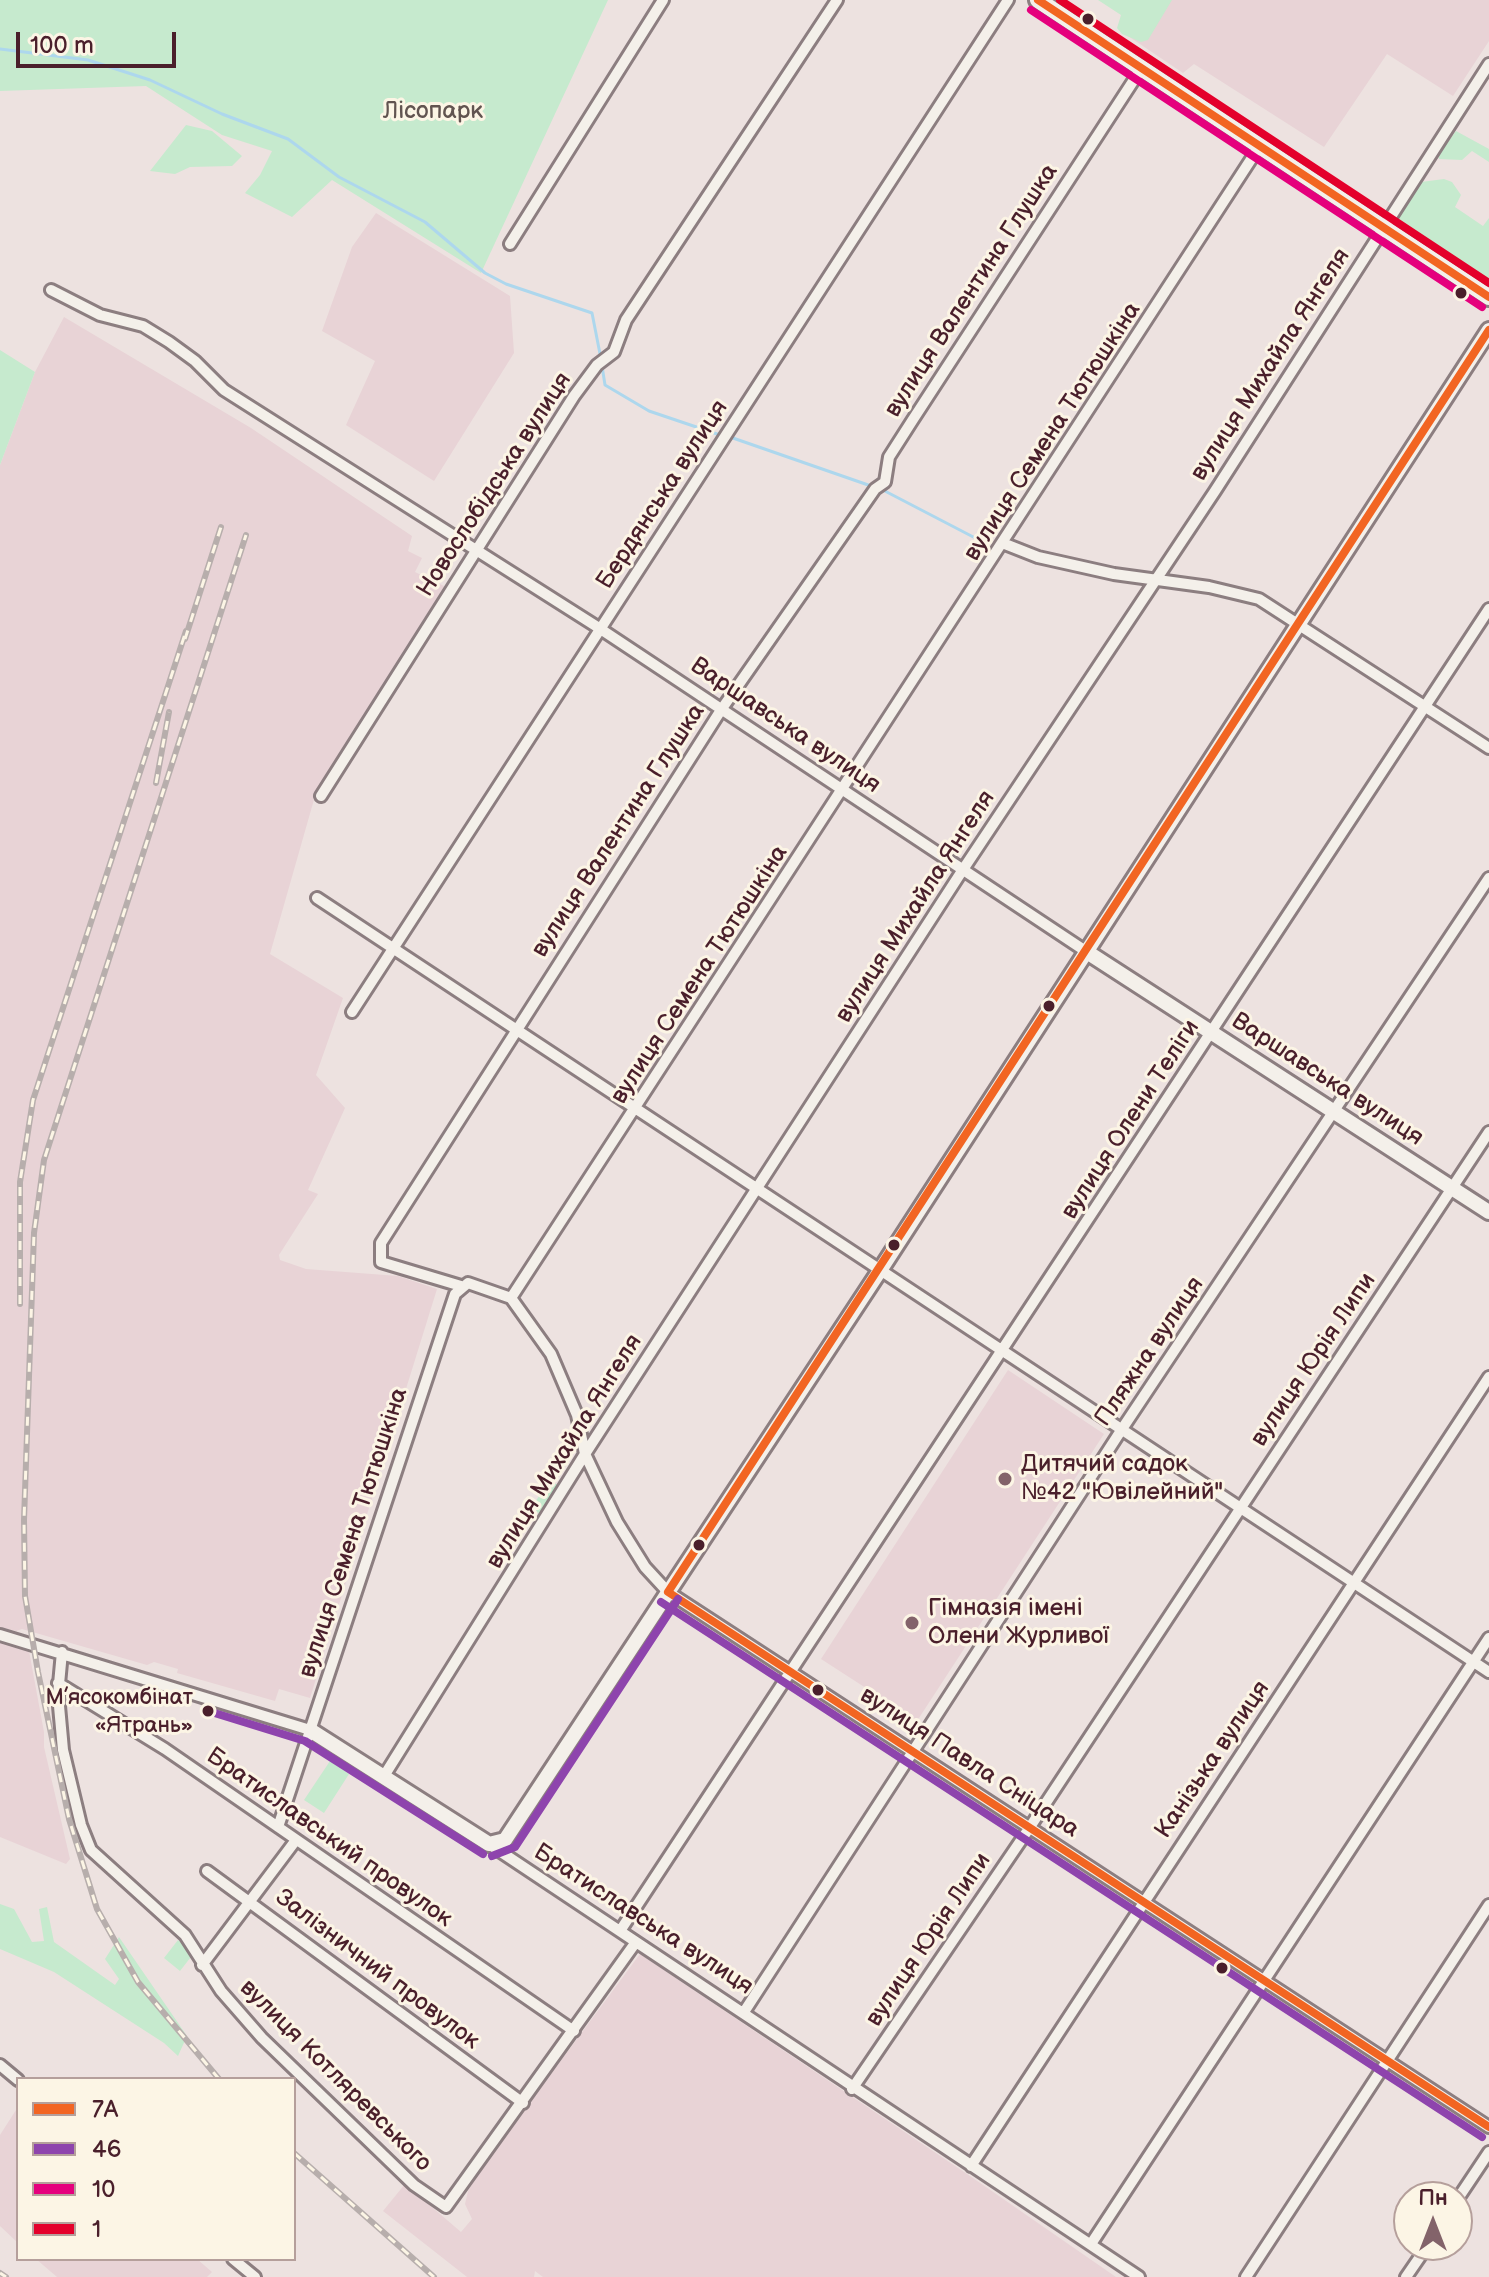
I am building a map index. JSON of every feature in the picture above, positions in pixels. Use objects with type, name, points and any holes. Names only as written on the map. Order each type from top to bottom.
[{"type":"main road","points":[[1038,0],[1489,297]]},
{"type":"street","points":[[510,244],[663,0]]},
{"type":"street","name":"Новослобідська вулиця","points":[[321,796],[574,396],[597,365],[614,352],[623,335],[626,320],[837,0]]},
{"type":"street","name":"Бердянська вулиця","points":[[352,1012],[1008,0]]},
{"type":"street","name":"вулиця Михайла Янгеля","points":[[384,1776],[585,1454],[1489,64]]},
{"type":"street","name":"вулиця Валентина Глушка","points":[[461,1286],[381,1262],[381,1243],[721,710],[875,489],[885,482],[889,457],[1141,69]]},
{"type":"street","name":"вулиця Семена Тютюшкіна","points":[[511,1298],[1005,544],[1259,147]]},
{"type":"street","name":"Варшавська вулиця","points":[[51,290],[100,315],[143,326],[169,342],[195,361],[224,390],[599,628],[962,871],[1489,1212]]},
{"type":"street","points":[[489,1844],[505,1840],[881,1269],[1489,330]]},
{"type":"street","points":[[1005,544],[1038,557],[1259,599],[1489,748]]},
{"type":"street","name":"вулиця Олени Теліги","points":[[620,1931],[1005,1350],[1489,609]]},
{"type":"street","name":"Пляжна вулиця","points":[[744,2012],[1122,1429],[1489,878]]},
{"type":"street","points":[[317,898],[1356,1581],[1489,1672]]},
{"type":"street","name":"вулиця Юрія Липи","points":[[852,2089],[1030,1827],[1489,1132]]},
{"type":"street","points":[[461,1286],[480,1285],[511,1298]]},
{"type":"street","name":"вулиця Семена Тютюшкіна","points":[[278,1827],[450,1304],[461,1286]]},
{"type":"street","name":"вулиця Павла Сніцара","points":[[511,1298],[551,1354],[577,1415],[585,1454],[617,1522],[645,1567],[668,1592],[914,1749],[1489,2127]]},
{"type":"street","name":"Канізька вулиця","points":[[971,2166],[1142,1901],[1489,1377]]},
{"type":"street","name":"Братиславська вулиця","points":[[0,1635],[310,1730],[744,2012],[852,2089],[1139,2277]]},
{"type":"street","points":[[1091,2244],[1489,1638]]},
{"type":"street","name":"вулиця Котляревського","points":[[62,1652],[58,1683],[63,1750],[81,1825],[91,1850],[185,1935],[202,1965],[262,2038],[414,2185],[446,2207],[523,2103]]},
{"type":"street","name":"Братиславський провулок","points":[[58,1683],[165,1749],[574,2031]]},
{"type":"street","points":[[202,1965],[296,1840]]},
{"type":"street","name":"Залізничний провулок","points":[[207,1871],[523,2103]]},
{"type":"street","points":[[1246,2277],[1489,1905]]},
{"type":"street","points":[[523,2103],[636,1942]]},
{"type":"street","points":[[0,2065],[16,2078]]},
{"type":"street","points":[[1470,2181],[1489,2152]]},
{"type":"street","points":[[235,2261],[255,2277]]},
{"type":"shaded area","points":[[1152,0],[1489,0],[1489,41],[1453,96],[1387,54],[1324,147],[1194,64],[1183,73],[1128,36]]},
{"type":"shaded area","points":[[376,213],[510,296],[514,353],[434,481],[346,425],[375,361],[322,331],[352,247]]},
{"type":"shaded area","points":[[64,317],[251,428],[412,536],[408,551],[422,558],[415,572],[446,587],[315,796],[270,954],[343,998],[316,1075],[345,1108],[308,1190],[318,1194],[279,1255],[280,1260],[306,1269],[398,1276],[437,1289],[310,1698],[279,1689],[275,1701],[177,1673],[178,1669],[154,1662],[147,1665],[22,1629],[16,1631],[0,1627],[0,465],[35,372]]},
{"type":"shaded area","points":[[1008,1370],[1104,1434],[917,1721],[821,1659]]},
{"type":"shaded area","points":[[0,1641],[29,1651],[44,1747],[70,1859],[66,1864],[0,1837]]},
{"type":"shaded area","points":[[640,1954],[1116,2277],[543,2277],[535,2271],[534,2277],[467,2277],[383,2211],[405,2184],[461,2232],[472,2219],[465,2204],[470,2183]]},
{"type":"shaded area","points":[[16,2110],[16,2241],[0,2226],[0,2135]]},
{"type":"shaded area","points":[[38,2261],[199,2261],[212,2272],[207,2277],[57,2277]]},
{"type":"green space","name":"Лісопарк","points":[[0,0],[608,0],[481,273],[332,180],[292,217],[245,193],[260,175],[272,151],[222,135],[146,86],[0,91]]},
{"type":"green space","points":[[1098,0],[1172,0],[1148,40],[1141,42],[1122,34],[1117,28],[1121,15]]},
{"type":"green space","points":[[186,125],[212,131],[242,156],[232,166],[190,167],[175,174],[150,171]]},
{"type":"green space","points":[[1456,131],[1489,149],[1489,162],[1472,151],[1462,160],[1439,159],[1438,155]]},
{"type":"green space","points":[[1444,179],[1452,182],[1461,195],[1455,207],[1483,226],[1489,218],[1489,288],[1398,227],[1397,219],[1421,182]]},
{"type":"green space","points":[[0,350],[35,372],[0,465]]},
{"type":"green space","points":[[550,1480],[559,1486],[540,1514],[531,1508]]},
{"type":"green space","points":[[330,1761],[349,1774],[324,1813],[304,1800]]},
{"type":"green space","points":[[0,1904],[14,1909],[32,1942],[44,1941],[39,1909],[47,1907],[54,1942],[115,1985],[119,1979],[105,1959],[119,1937],[187,2036],[178,2056],[164,2043],[54,1972],[0,1949]]},
{"type":"green space","points":[[178,1940],[194,1953],[180,1971],[164,1958]]},
{"type":"waterway","points":[[0,49],[88,60],[150,80],[222,114],[288,139],[339,177],[425,222],[485,273],[506,284],[592,313],[601,359]]},
{"type":"waterway","points":[[602,366],[605,385],[649,411],[723,436]]},
{"type":"waterway","points":[[730,437],[874,487]]},
{"type":"waterway","points":[[881,489],[981,541]]},
{"type":"railway","points":[[185,639],[221,527]]},
{"type":"railway","points":[[217,2077],[138,1982],[97,1909],[69,1819],[38,1672],[25,1596],[24,1520],[34,1233],[44,1160],[246,535]]},
{"type":"railway","points":[[20,1304],[20,1182],[33,1100],[186,631]]},
{"type":"railway","points":[[156,783],[169,712]]},
{"type":"railway","points":[[296,2155],[434,2277]]},
{"type":"railway","points":[[0,2273],[6,2277]]},
{"type":"transit line","name":"7А","points":[[1038,0],[1489,297]]},
{"type":"transit line","name":"1","points":[[1060,0],[1489,283]]},
{"type":"transit line","name":"10","points":[[1031,10],[1482,307]]},
{"type":"transit line","name":"7А","points":[[668,1592],[1489,330]]},
{"type":"transit line","name":"7А","points":[[668,1592],[1489,2127]]},
{"type":"transit line","name":"46","points":[[492,1856],[515,1847],[678,1599]]},
{"type":"transit line","name":"46","points":[[661,1602],[1482,2137]]},
{"type":"transit line","name":"46","points":[[208,1711],[305,1741],[483,1854]]},
{"type":"place","name":"Дитячий садок №42 \"Ювілейний\"","points":[[1005,1479]]},
{"type":"place","name":"Гімназія імені Олени Журливої","points":[[912,1623]]},
{"type":"place","name":"М’ясокомбінат «Ятрань»","points":[[208,1711]]}]
